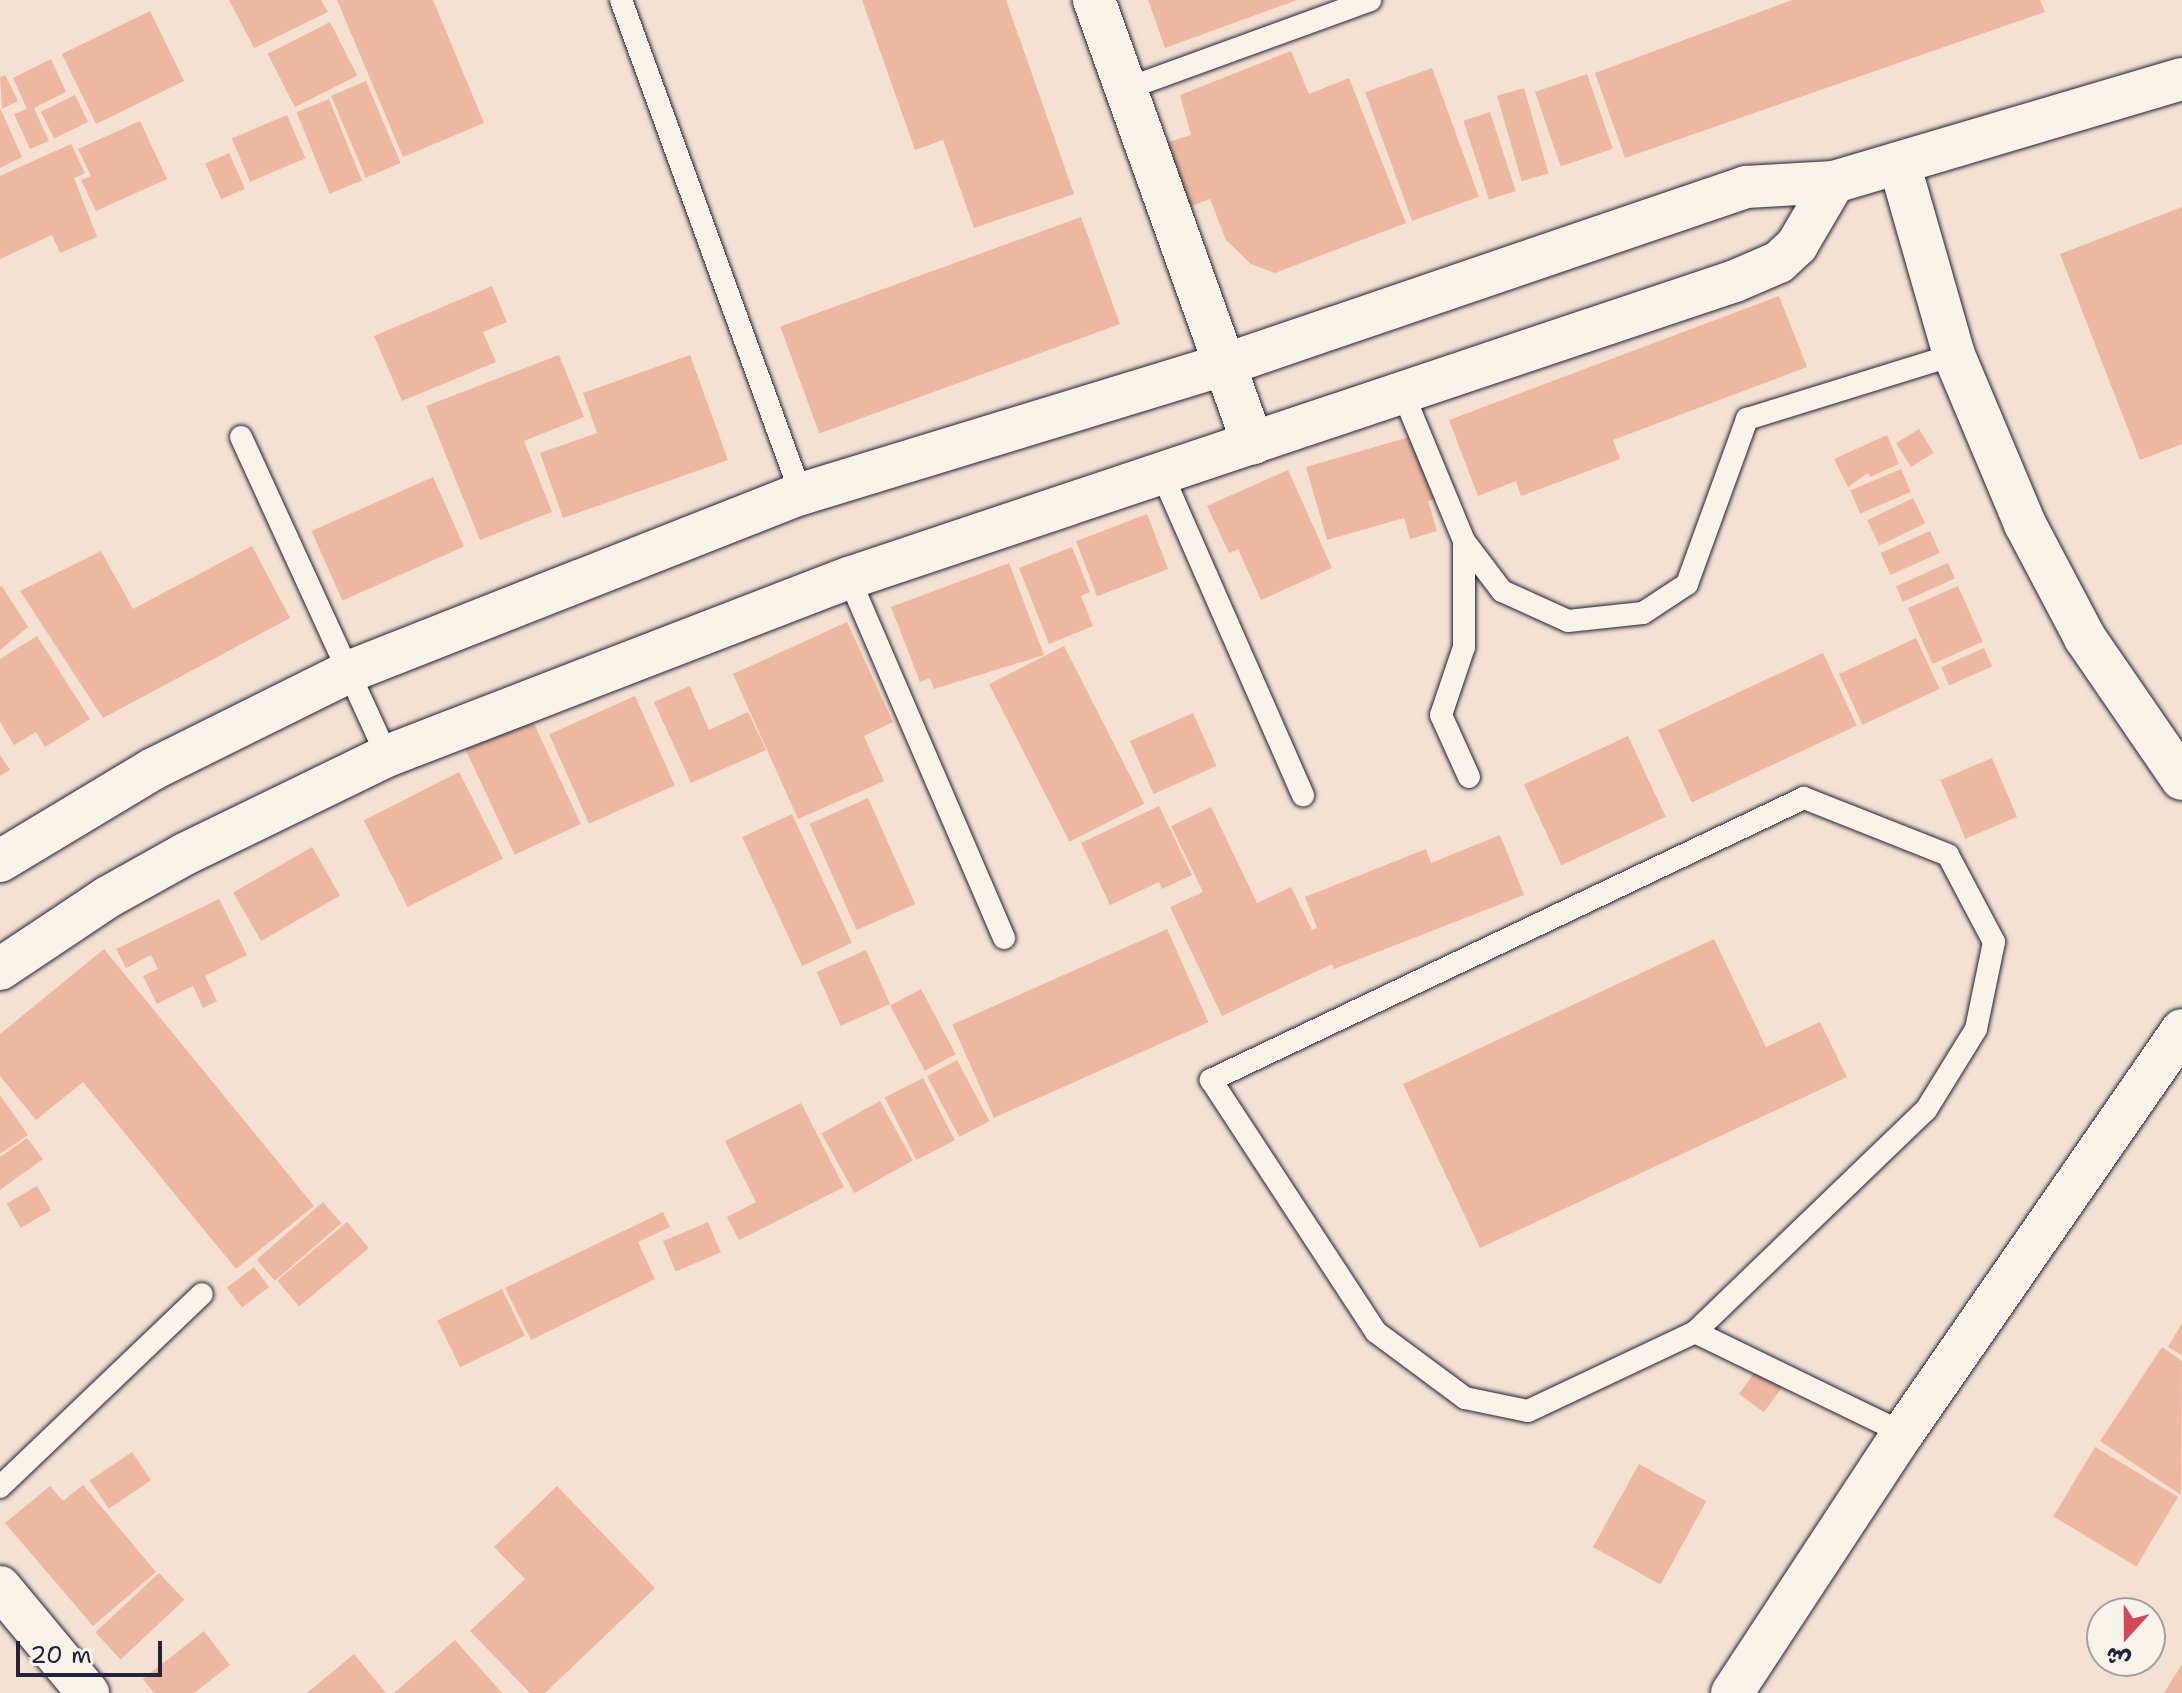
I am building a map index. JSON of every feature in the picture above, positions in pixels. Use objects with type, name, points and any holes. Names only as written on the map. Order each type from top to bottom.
[{"type":"street","points":[[1094,0],[1253,443]]},
{"type":"street","points":[[0,861],[153,769],[348,672],[801,494],[1224,365],[1746,187],[1834,182],[2182,79]]},
{"type":"street","points":[[1899,163],[1954,355],[2025,524],[2078,625],[2182,779]]},
{"type":"street","points":[[0,969],[159,868],[387,756],[849,578],[1779,262],[1811,226],[1834,182]]},
{"type":"street","points":[[1732,1693],[1903,1433],[2182,1030]]},
{"type":"street","points":[[0,1587],[88,1693]]},
{"type":"lane","points":[[621,0],[801,494]]},
{"type":"lane","points":[[1126,89],[1370,0]]},
{"type":"lane","points":[[1402,391],[1464,541],[1502,591],[1568,621],[1643,613],[1687,584],[1747,419],[1954,355]]},
{"type":"lane","points":[[241,437],[387,756]]},
{"type":"lane","points":[[1162,474],[1303,795]]},
{"type":"lane","points":[[1464,541],[1464,647],[1441,715],[1469,777]]},
{"type":"lane","points":[[849,578],[1004,938]]},
{"type":"lane","points":[[1804,798],[1948,855],[1994,942],[1976,1029],[1926,1110],[1695,1332],[1528,1411],[1465,1398],[1376,1332],[1211,1080],[1804,798]]},
{"type":"lane","points":[[0,1487],[202,1294]]},
{"type":"lane","points":[[1695,1332],[1903,1433]]},
{"type":"building","points":[[229,0],[321,0],[328,12],[254,48]]},
{"type":"building","points":[[337,0],[433,0],[484,123],[403,157]]},
{"type":"building","points":[[862,0],[1006,0],[1074,194],[974,228],[943,140],[915,150]]},
{"type":"building","points":[[1148,0],[1297,0],[1165,48]]},
{"type":"building","points":[[1792,0],[2040,0],[2045,12],[1625,158],[1595,73]]},
{"type":"building","points":[[150,11],[184,81],[96,124],[62,54]]},
{"type":"building","points":[[330,22],[357,75],[295,107],[268,54]]},
{"type":"building","points":[[1291,51],[1309,94],[1349,78],[1406,223],[1275,273],[1251,264],[1226,240],[1210,199],[1186,208],[1165,143],[1191,135],[1180,95]]},
{"type":"building","points":[[51,59],[66,92],[34,108],[49,141],[30,149],[14,114],[27,109],[13,78]]},
{"type":"building","points":[[1432,68],[1479,197],[1412,221],[1365,92]]},
{"type":"building","points":[[1587,74],[1613,149],[1561,167],[1535,92]]},
{"type":"building","points":[[5,75],[18,101],[2,109],[0,77]]},
{"type":"building","points":[[366,81],[401,163],[366,178],[331,96]]},
{"type":"building","points":[[1524,88],[1549,174],[1522,181],[1497,96]]},
{"type":"building","points":[[75,95],[88,122],[54,139],[41,112]]},
{"type":"building","points":[[329,99],[362,181],[330,194],[297,112]]},
{"type":"building","points":[[0,108],[22,157],[0,168]]},
{"type":"building","points":[[1490,112],[1516,191],[1489,200],[1463,121]]},
{"type":"building","points":[[287,115],[305,158],[250,182],[232,138]]},
{"type":"building","points":[[140,121],[167,179],[96,211],[81,180],[91,176],[78,149]]},
{"type":"building","points":[[71,144],[85,173],[74,178],[97,237],[60,253],[52,235],[0,259],[0,176]]},
{"type":"building","points":[[229,153],[245,189],[221,199],[205,164]]},
{"type":"building","points":[[2182,207],[2182,444],[2140,460],[2060,254]]},
{"type":"building","points":[[1081,217],[1120,324],[819,434],[780,326]]},
{"type":"building","points":[[492,286],[507,322],[483,332],[496,362],[402,401],[374,336]]},
{"type":"building","points":[[1779,296],[1807,367],[1613,440],[1620,459],[1521,496],[1516,481],[1478,496],[1449,420]]},
{"type":"building","points":[[559,355],[584,417],[524,441],[552,512],[480,540],[426,406]]},
{"type":"building","points":[[690,355],[728,460],[563,518],[540,453],[597,433],[583,393]]},
{"type":"building","points":[[1919,429],[1934,453],[1911,467],[1896,443]]},
{"type":"building","points":[[1416,435],[1435,499],[1428,501],[1437,531],[1410,539],[1404,518],[1327,540],[1306,467]]},
{"type":"building","points":[[1887,435],[1899,464],[1870,477],[1868,473],[1848,487],[1834,459]]},
{"type":"building","points":[[1901,469],[1911,492],[1860,514],[1850,490]]},
{"type":"building","points":[[1288,470],[1332,568],[1261,600],[1238,549],[1229,553],[1207,506]]},
{"type":"building","points":[[433,477],[464,546],[342,601],[311,531]]},
{"type":"building","points":[[1913,498],[1925,523],[1879,546],[1867,520]]},
{"type":"building","points":[[1147,514],[1168,569],[1097,596],[1076,541]]},
{"type":"building","points":[[1930,531],[1940,553],[1890,575],[1881,553]]},
{"type":"building","points":[[252,546],[290,618],[103,718],[20,591],[101,551],[133,609]]},
{"type":"building","points":[[1072,547],[1090,592],[1081,596],[1093,626],[1049,644],[1019,568]]},
{"type":"building","points":[[1009,563],[1044,655],[934,689],[930,678],[920,682],[891,607]]},
{"type":"building","points":[[1948,563],[1955,579],[1903,602],[1896,586]]},
{"type":"building","points":[[1958,586],[1983,642],[1933,664],[1908,608]]},
{"type":"building","points":[[0,587],[28,627],[0,650]]},
{"type":"building","points":[[847,622],[893,722],[864,736],[884,781],[798,819],[733,674]]},
{"type":"building","points":[[37,636],[90,719],[45,747],[36,732],[14,745],[0,722],[0,659]]},
{"type":"building","points":[[1916,638],[1940,689],[1863,725],[1839,674]]},
{"type":"building","points":[[1064,646],[1144,804],[1070,842],[989,684]]},
{"type":"building","points":[[1984,648],[1992,666],[1949,685],[1941,667]]},
{"type":"building","points":[[1823,653],[1857,726],[1692,802],[1658,730]]},
{"type":"building","points":[[690,686],[709,730],[748,712],[766,750],[691,783],[654,702]]},
{"type":"building","points":[[635,696],[675,786],[589,824],[549,734]]},
{"type":"building","points":[[1193,713],[1217,766],[1154,794],[1130,741]]},
{"type":"building","points":[[531,717],[581,824],[515,855],[465,748]]},
{"type":"building","points":[[1628,736],[1666,817],[1561,865],[1524,785]]},
{"type":"building","points":[[0,755],[10,770],[0,776]]},
{"type":"building","points":[[1992,758],[2017,817],[1965,839],[1940,780]]},
{"type":"building","points":[[459,772],[503,858],[408,907],[364,821]]},
{"type":"building","points":[[868,798],[915,904],[857,930],[810,824]]},
{"type":"building","points":[[1159,806],[1192,875],[1162,889],[1159,882],[1110,905],[1081,843]]},
{"type":"building","points":[[1211,807],[1257,903],[1291,887],[1312,930],[1317,928],[1305,897],[1426,849],[1431,863],[1500,835],[1524,895],[1334,969],[1332,964],[1222,1016],[1170,907],[1203,892],[1171,826]]},
{"type":"building","points":[[792,814],[852,943],[802,966],[742,837]]},
{"type":"building","points":[[312,847],[340,895],[261,941],[233,892]]},
{"type":"building","points":[[219,899],[247,955],[205,976],[217,1001],[203,1008],[193,986],[157,1004],[143,976],[158,969],[151,955],[126,968],[116,949]]},
{"type":"building","points":[[1167,929],[1208,1022],[994,1118],[952,1025]]},
{"type":"building","points":[[1714,939],[1766,1047],[1820,1022],[1847,1077],[1480,1248],[1403,1084]]},
{"type":"building","points":[[104,949],[314,1206],[236,1269],[83,1082],[36,1120],[0,1076],[0,1034]]},
{"type":"building","points":[[866,950],[890,1004],[841,1026],[817,972]]},
{"type":"building","points":[[921,989],[956,1054],[925,1071],[890,1005]]},
{"type":"building","points":[[957,1060],[989,1121],[959,1137],[927,1076]]},
{"type":"building","points":[[923,1078],[955,1140],[916,1160],[885,1098]]},
{"type":"building","points":[[0,1095],[28,1135],[0,1154]]},
{"type":"building","points":[[880,1101],[913,1160],[854,1193],[821,1133]]},
{"type":"building","points":[[801,1103],[844,1187],[739,1240],[727,1217],[756,1202],[725,1141]]},
{"type":"building","points":[[27,1138],[43,1159],[0,1190],[0,1157]]},
{"type":"building","points":[[37,1186],[51,1210],[21,1228],[7,1204]]},
{"type":"building","points":[[323,1202],[341,1223],[275,1281],[257,1260]]},
{"type":"building","points":[[663,1212],[670,1227],[638,1242],[655,1279],[531,1340],[505,1288]]},
{"type":"building","points":[[347,1222],[369,1248],[299,1307],[277,1280]]},
{"type":"building","points":[[708,1222],[721,1252],[676,1272],[663,1241]]},
{"type":"building","points":[[254,1267],[269,1287],[242,1307],[227,1287]]},
{"type":"building","points":[[502,1289],[525,1336],[460,1367],[437,1321]]},
{"type":"building","points":[[2182,1323],[2182,1355],[2168,1347]]},
{"type":"building","points":[[2162,1347],[2182,1361],[2181,1495],[2100,1441]]},
{"type":"building","points":[[1760,1365],[1785,1383],[1764,1412],[1739,1394]]},
{"type":"building","points":[[2095,1447],[2178,1497],[2136,1566],[2053,1516]]},
{"type":"building","points":[[132,1452],[151,1480],[109,1509],[90,1481]]},
{"type":"building","points":[[1639,1464],[1706,1501],[1660,1584],[1593,1547]]},
{"type":"building","points":[[83,1485],[156,1572],[93,1626],[5,1523],[50,1486],[63,1501]]},
{"type":"building","points":[[557,1486],[655,1588],[545,1693],[530,1693],[470,1631],[525,1579],[494,1547]]},
{"type":"building","points":[[159,1573],[184,1600],[121,1659],[95,1632]]},
{"type":"building","points":[[204,1631],[230,1665],[194,1693],[154,1693],[143,1679]]},
{"type":"building","points":[[455,1640],[502,1693],[394,1693]]},
{"type":"building","points":[[354,1654],[386,1693],[307,1693]]},
{"type":"building","points":[[2182,1664],[2182,1693],[2164,1693]]}]
